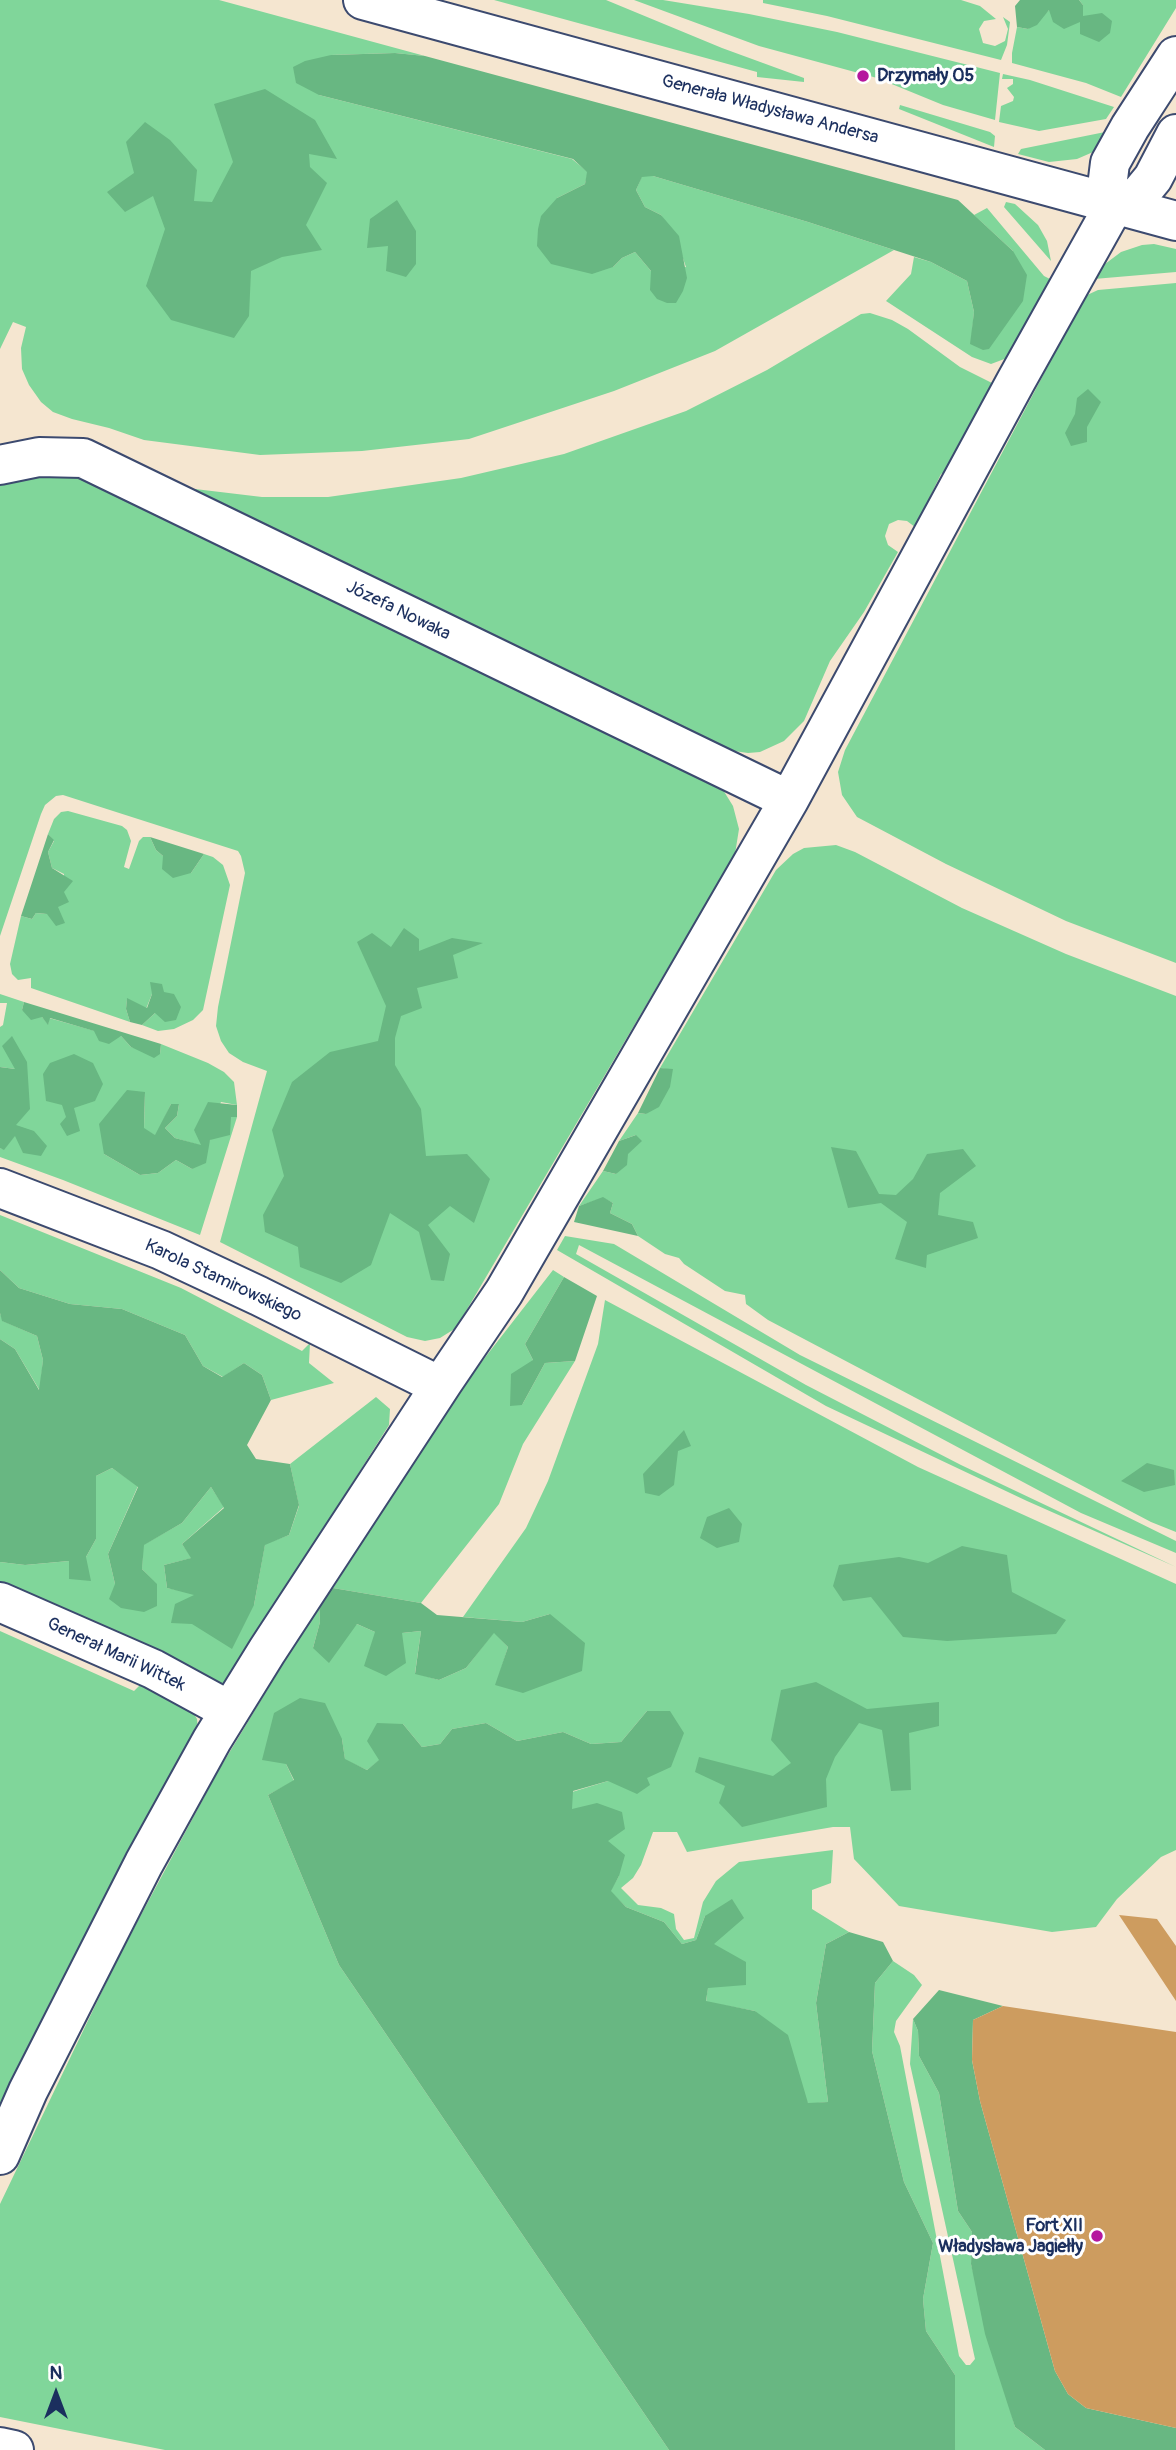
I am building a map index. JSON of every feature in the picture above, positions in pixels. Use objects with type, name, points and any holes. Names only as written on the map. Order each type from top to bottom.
[{"type":"main road","name":"Generała Władysława Andersa","points":[[363,0],[1176,221]]},
{"type":"main road","points":[[1115,204],[1107,187],[1110,163],[1176,56]]},
{"type":"main road","points":[[0,2155],[28,2091],[144,1863],[230,1711],[440,1386],[504,1292],[789,800],[1115,204],[1139,195],[1153,178],[1176,134]]},
{"type":"main road","name":"Józefa Nowaka","points":[[0,465],[39,457],[83,458],[789,800]]},
{"type":"main road","name":"Karola Stamirowskiego","points":[[0,1188],[161,1250],[440,1386]]},
{"type":"main road","name":"Generał Marii Wittek","points":[[0,1602],[153,1669],[230,1711]]},
{"type":"main road","points":[[0,2448],[15,2450]]},
{"type":"green space","points":[[0,0],[219,0],[425,56],[395,53],[331,55],[319,95],[572,159],[588,172],[585,184],[557,198],[613,267],[622,258],[635,252],[651,271],[686,267],[679,247],[661,215],[645,207],[636,190],[642,176],[653,176],[894,250],[715,351],[614,391],[469,439],[362,451],[260,455],[144,440],[53,412],[41,402],[22,369],[21,348],[26,327],[13,322],[0,349]]},
{"type":"green space","points":[[494,0],[606,0],[722,48],[804,78],[804,82],[757,77],[757,72]]},
{"type":"green space","points":[[634,0],[663,0],[749,14],[837,32],[1000,73],[995,120],[943,105],[877,78],[759,46]]},
{"type":"green space","points":[[763,0],[961,0],[980,6],[996,19],[984,21],[979,29],[983,43],[995,46],[1005,41],[1008,29],[1003,17],[1010,22],[1007,45],[1001,60],[827,16],[763,3]]},
{"type":"green space","points":[[1020,0],[1079,0],[1083,5],[1083,16],[1102,13],[1112,21],[1110,33],[1099,42],[1080,34],[1080,22],[1064,29],[1053,22],[1049,10],[1037,25],[1028,29],[1017,27],[1015,6]]},
{"type":"green space","points":[[1079,0],[1176,0],[1176,8],[1121,97],[1086,83],[1012,63],[1017,27],[1028,29],[1049,10],[1083,16],[1083,5]]},
{"type":"green space","points":[[395,53],[425,56],[958,200],[1013,251],[1027,275],[1023,301],[989,349],[983,350],[970,344],[974,312],[967,281],[931,262],[653,176],[642,177],[636,190],[645,207],[661,215],[679,236],[687,278],[676,303],[657,299],[650,290],[651,271],[635,252],[622,258],[613,267],[592,274],[551,264],[537,246],[538,229],[541,216],[557,198],[585,184],[587,172],[573,159],[319,95],[296,83],[293,67],[305,61],[331,55]]},
{"type":"green space","points":[[1003,74],[1114,107],[1106,119],[1039,131],[999,122],[1001,106],[1013,101],[1014,97],[1007,88],[1013,84],[1013,79],[1002,79]]},
{"type":"green space","points":[[265,89],[315,120],[337,159],[309,154],[310,167],[327,183],[306,225],[322,250],[282,257],[251,271],[249,316],[234,338],[171,320],[146,286],[165,229],[153,196],[125,212],[107,192],[134,173],[126,142],[145,122],[170,140],[197,170],[194,201],[212,202],[233,162],[214,104]]},
{"type":"green space","points":[[900,105],[990,132],[995,136],[994,147],[899,109]]},
{"type":"green space","points":[[1110,131],[1100,149],[1077,159],[1049,162],[1018,154],[1021,149]]},
{"type":"green space","points":[[397,200],[416,231],[416,264],[406,277],[386,271],[388,246],[367,248],[370,219]]},
{"type":"green space","points":[[1006,202],[1015,204],[1038,225],[1047,241],[1051,261],[1004,207]]},
{"type":"green space","points":[[987,208],[1044,276],[1050,279],[1007,358],[991,364],[972,357],[886,301],[911,274],[914,257],[931,262],[967,281],[974,312],[971,344],[1013,251],[974,215]]},
{"type":"green space","points":[[1154,244],[1176,249],[1176,272],[1094,279],[1105,264],[1121,252]]},
{"type":"green space","points":[[1176,283],[1176,963],[1066,921],[946,864],[857,817],[842,795],[838,772],[845,750],[1085,296],[1098,290]]},
{"type":"green space","points":[[870,313],[908,329],[960,367],[994,384],[945,472],[941,474],[915,527],[907,521],[898,520],[889,524],[885,536],[888,545],[898,552],[864,612],[830,661],[804,721],[784,741],[760,752],[720,749],[192,497],[195,489],[262,497],[328,497],[461,478],[564,454],[686,411],[767,370],[861,314]]},
{"type":"green space","points":[[1088,389],[1101,402],[1087,427],[1087,442],[1071,446],[1065,433],[1075,414],[1077,398]]},
{"type":"green space","points":[[63,467],[720,785],[733,806],[739,829],[735,854],[456,1328],[440,1338],[425,1341],[407,1337],[220,1242],[267,1071],[243,1062],[229,1053],[216,1026],[245,873],[238,851],[63,795],[56,796],[45,805],[41,814],[0,936],[0,483]]},
{"type":"green space","points":[[68,811],[122,826],[127,830],[131,841],[124,867],[129,869],[143,837],[150,837],[156,850],[191,873],[204,854],[223,865],[230,885],[203,1010],[193,1020],[174,1029],[158,1031],[142,1025],[155,1013],[152,994],[146,1009],[127,999],[126,1009],[130,1022],[31,988],[31,978],[18,980],[12,974],[10,964],[21,916],[32,919],[36,913],[47,914],[58,906],[64,892],[64,874],[52,868],[48,852],[54,841],[48,834],[54,819],[61,812]]},
{"type":"green space","points":[[48,834],[54,840],[48,852],[52,868],[73,881],[64,892],[69,902],[58,907],[65,923],[56,926],[47,914],[36,913],[32,919],[21,916]]},
{"type":"green space","points":[[150,837],[204,854],[191,873],[173,878],[162,869],[163,856],[156,850]]},
{"type":"green space","points":[[836,845],[855,852],[962,908],[1066,954],[1176,996],[1176,1532],[1151,1522],[768,1320],[746,1304],[745,1295],[725,1291],[679,1258],[665,1254],[638,1236],[632,1224],[610,1213],[613,1203],[603,1198],[579,1206],[603,1171],[616,1174],[636,1135],[619,1141],[638,1113],[646,1114],[672,1070],[660,1068],[776,870],[804,848]]},
{"type":"green space","points":[[404,928],[419,939],[419,951],[452,938],[483,943],[453,955],[458,978],[417,988],[422,1008],[401,1016],[395,1038],[395,1065],[421,1109],[426,1156],[467,1154],[490,1179],[474,1223],[450,1206],[428,1225],[450,1254],[444,1281],[431,1280],[419,1232],[390,1213],[371,1265],[341,1283],[300,1267],[298,1247],[265,1232],[263,1215],[284,1176],[272,1130],[292,1082],[330,1052],[378,1041],[386,1006],[357,942],[372,933],[391,947]]},
{"type":"green space","points":[[150,982],[162,984],[164,992],[174,994],[181,1007],[176,1020],[165,1022],[155,1013],[142,1025],[130,1022],[126,1009],[127,998],[147,1008],[152,994]]},
{"type":"green space","points":[[0,994],[24,1002],[22,1010],[42,1017],[48,1024],[49,1018],[95,1031],[100,1041],[121,1036],[131,1047],[160,1054],[161,1044],[208,1063],[224,1072],[234,1082],[237,1105],[221,1102],[202,1146],[175,1138],[165,1128],[177,1116],[179,1104],[171,1104],[156,1136],[144,1129],[145,1093],[104,1154],[140,1175],[158,1173],[176,1160],[192,1169],[210,1140],[231,1117],[237,1117],[200,1235],[0,1157],[0,1148],[4,1149],[15,1135],[16,1126],[15,1069],[0,1067],[0,1027],[3,1025],[7,1003],[0,1003]]},
{"type":"green space","points":[[24,1002],[161,1044],[160,1054],[154,1058],[131,1047],[121,1036],[109,1044],[99,1041],[94,1031],[50,1018],[48,1025],[42,1017],[31,1020],[22,1010]]},
{"type":"green space","points":[[12,1036],[27,1062],[30,1109],[16,1125],[34,1131],[47,1146],[41,1156],[23,1153],[15,1136],[4,1150],[0,1148],[0,1067],[15,1069],[2,1046]]},
{"type":"green space","points":[[74,1054],[93,1063],[103,1084],[95,1101],[74,1108],[80,1131],[67,1136],[60,1124],[66,1117],[62,1105],[46,1101],[43,1074],[50,1063]]},
{"type":"green space","points":[[660,1068],[673,1069],[670,1087],[659,1107],[646,1114],[638,1113]]},
{"type":"green space","points":[[127,1090],[145,1092],[144,1128],[155,1135],[171,1104],[179,1104],[177,1116],[165,1128],[175,1138],[201,1145],[194,1130],[208,1102],[237,1105],[237,1117],[231,1117],[230,1135],[210,1140],[206,1163],[192,1169],[176,1160],[158,1173],[140,1175],[104,1154],[99,1124]]},
{"type":"green space","points":[[636,1135],[642,1141],[628,1154],[627,1165],[616,1174],[603,1171],[619,1141]]},
{"type":"green space","points":[[831,1147],[856,1151],[879,1194],[896,1195],[913,1179],[927,1154],[963,1149],[976,1166],[940,1193],[938,1215],[973,1222],[978,1238],[927,1255],[926,1268],[895,1259],[907,1222],[881,1203],[848,1208]]},
{"type":"green space","points":[[603,1197],[613,1203],[610,1213],[632,1224],[638,1236],[574,1222],[579,1206]]},
{"type":"green space","points":[[0,1215],[181,1288],[302,1351],[310,1343],[309,1363],[334,1383],[271,1400],[262,1375],[244,1363],[223,1377],[203,1366],[185,1335],[122,1309],[70,1304],[19,1288],[0,1270]]},
{"type":"green space","points":[[565,1236],[614,1244],[800,1355],[1176,1541],[1176,1553],[1081,1513],[579,1245],[576,1254],[806,1385],[961,1465],[1176,1567],[1027,1501],[826,1406],[557,1250]]},
{"type":"green space","points":[[0,1270],[19,1288],[70,1304],[122,1309],[185,1335],[203,1366],[222,1377],[244,1363],[262,1375],[271,1400],[247,1445],[256,1459],[290,1464],[299,1505],[289,1535],[265,1545],[254,1605],[232,1649],[192,1624],[171,1623],[175,1604],[194,1595],[167,1588],[164,1565],[191,1558],[182,1544],[224,1508],[211,1487],[182,1523],[144,1545],[142,1569],[157,1584],[157,1606],[144,1612],[121,1608],[109,1599],[115,1584],[108,1554],[138,1487],[112,1468],[96,1476],[96,1539],[86,1557],[91,1581],[69,1579],[69,1561],[25,1565],[0,1562],[0,1339],[15,1349],[39,1390],[43,1360],[37,1336],[2,1321]]},
{"type":"green space","points":[[553,1270],[564,1277],[525,1344],[533,1360],[522,1405],[545,1363],[575,1361],[523,1444],[499,1504],[421,1603],[333,1588],[459,1391]]},
{"type":"green space","points":[[564,1277],[597,1296],[575,1361],[545,1363],[522,1405],[510,1406],[511,1374],[533,1360],[525,1344]]},
{"type":"green space","points":[[605,1300],[918,1467],[1176,1584],[1176,1850],[1161,1857],[1117,1899],[1096,1927],[1052,1932],[899,1906],[854,1859],[850,1827],[833,1827],[687,1852],[677,1832],[653,1832],[641,1865],[633,1878],[621,1888],[638,1905],[661,1908],[674,1914],[676,1929],[684,1940],[694,1938],[703,1902],[716,1881],[739,1862],[833,1850],[831,1883],[812,1890],[812,1909],[849,1932],[826,1944],[816,2003],[828,2102],[808,2104],[802,2089],[755,2011],[706,2002],[713,1944],[705,1916],[696,1940],[682,1944],[664,1922],[626,1907],[610,1891],[619,1876],[607,1841],[572,1810],[572,1792],[608,1781],[647,1778],[647,1711],[621,1742],[591,1744],[563,1732],[517,1741],[486,1723],[452,1729],[440,1744],[422,1747],[403,1724],[380,1760],[367,1770],[345,1760],[342,1739],[286,1764],[294,1781],[268,1795],[339,1965],[669,2450],[165,2450],[0,2417],[0,2204],[119,1956],[217,1773],[319,1604],[320,1622],[313,1648],[357,1624],[375,1632],[421,1631],[415,1673],[439,1680],[466,1668],[494,1632],[508,1647],[496,1685],[550,1614],[522,1622],[463,1617],[526,1528],[548,1481],[598,1344]]},
{"type":"green space","points":[[0,1313],[3,1321],[37,1336],[43,1360],[40,1391],[15,1349],[0,1339]]},
{"type":"green space","points":[[376,1397],[390,1409],[389,1425],[226,1682],[217,1688],[0,1585],[0,1562],[25,1565],[86,1557],[96,1539],[96,1476],[112,1468],[138,1486],[108,1554],[115,1584],[157,1606],[157,1585],[142,1569],[143,1545],[182,1523],[211,1487],[224,1507],[182,1544],[192,1558],[164,1565],[167,1588],[254,1605],[265,1544],[289,1535],[299,1506],[290,1464]]},
{"type":"green space","points":[[684,1430],[691,1446],[678,1451],[674,1485],[659,1496],[645,1493],[643,1474]]},
{"type":"green space","points":[[1147,1463],[1174,1470],[1175,1485],[1144,1492],[1121,1481]]},
{"type":"green space","points":[[729,1508],[742,1524],[739,1542],[717,1548],[700,1538],[707,1517]]},
{"type":"green space","points":[[962,1546],[1007,1555],[1012,1592],[1066,1620],[1056,1634],[947,1641],[903,1637],[871,1597],[843,1601],[833,1586],[839,1565],[899,1557],[928,1563]]},
{"type":"green space","points":[[333,1588],[421,1603],[437,1615],[522,1622],[550,1614],[585,1643],[582,1671],[523,1693],[495,1685],[508,1647],[494,1633],[466,1668],[439,1680],[415,1674],[421,1631],[402,1633],[406,1663],[386,1676],[364,1666],[375,1632],[357,1624],[329,1663],[313,1648],[320,1622],[319,1604]]},
{"type":"green space","points":[[0,1631],[134,1691],[143,1682],[191,1709],[197,1719],[198,1731],[51,2000],[0,2111]]},
{"type":"green space","points":[[816,1682],[867,1709],[939,1702],[939,1726],[909,1733],[911,1790],[891,1791],[882,1730],[859,1723],[835,1757],[826,1779],[827,1807],[742,1827],[719,1803],[725,1786],[695,1772],[699,1757],[773,1776],[791,1763],[771,1740],[781,1690]]},
{"type":"green space","points":[[300,1698],[325,1703],[342,1739],[345,1759],[367,1770],[379,1760],[367,1741],[377,1723],[403,1724],[422,1747],[440,1744],[452,1729],[486,1723],[517,1741],[563,1732],[591,1744],[621,1742],[647,1711],[670,1711],[684,1733],[671,1767],[647,1778],[650,1785],[637,1794],[608,1781],[573,1791],[572,1809],[597,1803],[622,1812],[625,1829],[608,1841],[625,1855],[611,1891],[626,1907],[664,1922],[682,1944],[696,1940],[705,1916],[732,1899],[744,1918],[714,1944],[746,1962],[746,1985],[708,1988],[706,2001],[755,2011],[788,2035],[808,2103],[828,2102],[816,2003],[826,1944],[849,1932],[883,1942],[893,1961],[875,1983],[872,2051],[904,2182],[933,2243],[923,2299],[926,2331],[955,2375],[955,2450],[669,2450],[339,1965],[268,1795],[294,1780],[286,1764],[262,1760],[274,1713]]},
{"type":"green space","points":[[893,1961],[914,1975],[922,1985],[896,2021],[894,2032],[900,2046],[959,2356],[966,2365],[970,2365],[975,2359],[910,2064],[913,2019],[918,2031],[919,2056],[939,2093],[958,2211],[972,2232],[971,2264],[1015,2427],[1045,2450],[955,2450],[955,2375],[926,2331],[923,2299],[933,2243],[904,2182],[872,2051],[875,1983]]},
{"type":"green space","points":[[939,1990],[1003,2006],[973,2020],[972,2060],[980,2101],[1055,2371],[1068,2394],[1086,2408],[1176,2428],[1176,2450],[1045,2450],[1015,2427],[985,2334],[971,2264],[972,2232],[958,2211],[939,2093],[919,2056],[918,2031],[913,2019]]},
{"type":"building","points":[[1119,1915],[1157,1919],[1176,1946],[1176,2001]]},
{"type":"building","name":"Fort XII Władysława Jagiełły","points":[[1003,2006],[1176,2032],[1176,2428],[1086,2408],[1068,2394],[1055,2371],[980,2101],[972,2060],[973,2020]]},
{"type":"place","name":"Drzymały 05","points":[[863,76]]},
{"type":"place","name":"Fort XII Władysława Jagiełły","points":[[1097,2236]]}]
